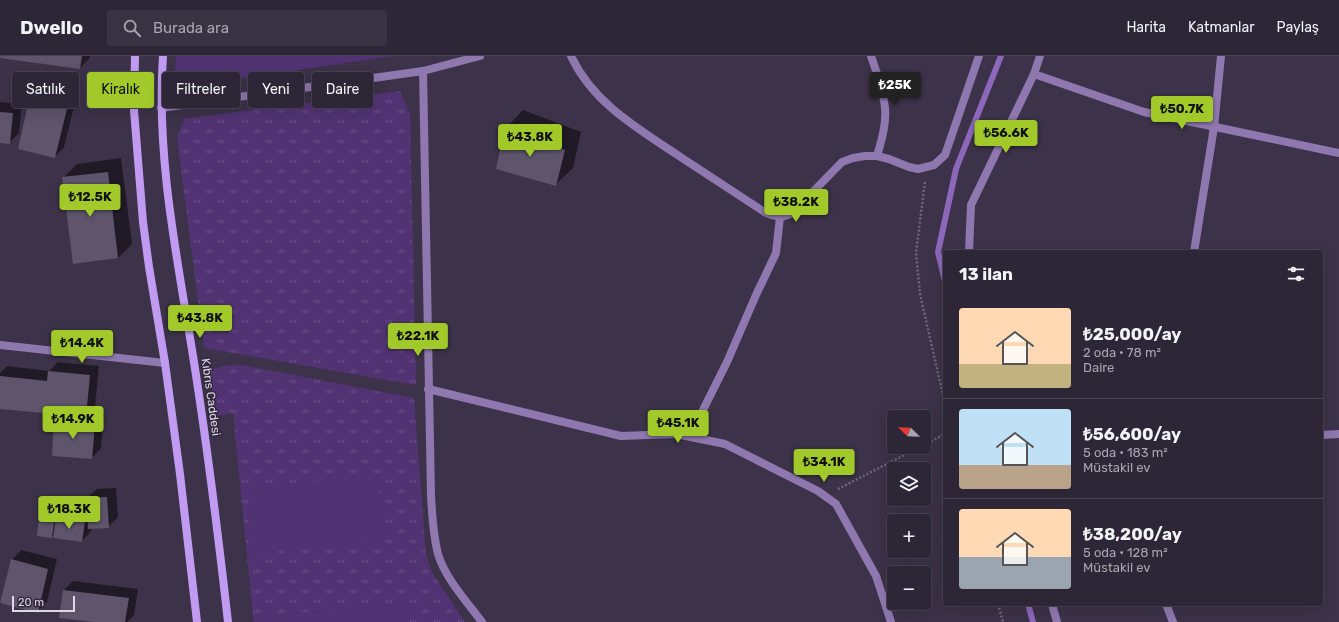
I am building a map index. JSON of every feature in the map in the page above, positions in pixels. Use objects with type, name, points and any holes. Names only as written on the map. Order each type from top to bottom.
[{"type":"main road","points":[[135,56],[134,110],[143,222],[165,363],[180,474],[197,622]]},
{"type":"main road","name":"Kıbrıs Caddesi","points":[[163,56],[161,108],[164,162],[172,226],[211,478],[228,622]]},
{"type":"street","points":[[161,108],[423,71],[480,56]]},
{"type":"street","points":[[571,56],[581,75],[591,88],[602,101],[619,116],[766,213],[780,217],[794,212],[799,208],[842,162],[865,156],[877,156],[889,159],[909,168],[918,169],[927,168],[940,160],[945,155],[979,56]]},
{"type":"street","points":[[871,56],[885,102],[883,132],[877,156]]},
{"type":"street","points":[[969,250],[971,205],[1034,74],[1040,56]]},
{"type":"street","points":[[1194,250],[1214,127],[1221,56]]},
{"type":"street","points":[[423,71],[428,389],[431,495],[434,536],[438,555],[453,583],[482,622]]},
{"type":"street","points":[[1034,74],[1144,112],[1339,153]]},
{"type":"street","points":[[676,434],[702,412],[727,362],[776,253],[780,217]]},
{"type":"street","points":[[0,346],[165,363]]},
{"type":"street","points":[[428,389],[621,436],[676,434],[725,444],[787,475],[818,491],[836,504],[876,576],[891,622]]},
{"type":"street","points":[[1323,435],[1339,434]]},
{"type":"street","points":[[1053,606],[1057,622]]},
{"type":"street","points":[[1167,606],[1173,622]]},
{"type":"path","points":[[927,168],[916,253],[920,294],[943,395]]},
{"type":"path","points":[[931,441],[943,435]]},
{"type":"path","points":[[825,496],[906,454]]},
{"type":"path","points":[[999,606],[1003,622]]},
{"type":"green space","points":[[176,56],[394,56],[285,72],[248,72],[248,77],[240,79],[240,72],[177,72],[175,68]]},
{"type":"green space","points":[[400,91],[410,114],[416,385],[204,348],[177,138],[184,119],[269,108],[304,108],[304,103],[312,102],[312,108],[373,108],[373,94]]},
{"type":"green space","points":[[241,365],[414,398],[426,555],[432,572],[465,622],[406,622],[404,604],[253,617],[233,413],[215,416],[210,370],[223,366]]},
{"type":"green space","points":[[377,475],[383,541],[254,553],[248,487]]},
{"type":"green space","points":[[404,604],[406,622],[254,622],[253,617]]},
{"type":"building","points":[[0,56],[82,56],[80,69],[0,58]]},
{"type":"building","points":[[27,108],[67,108],[55,158],[18,149]]},
{"type":"building","points":[[0,112],[13,113],[10,144],[0,143]]},
{"type":"building","points":[[505,127],[565,150],[556,186],[496,169]]},
{"type":"building","points":[[108,172],[118,258],[73,264],[62,177]]},
{"type":"building","points":[[48,371],[90,375],[86,417],[0,409],[0,376],[47,381]]},
{"type":"building","points":[[54,420],[95,424],[92,459],[52,456]]},
{"type":"building","points":[[107,497],[109,528],[88,529],[86,498]]},
{"type":"building","points":[[39,514],[55,515],[52,538],[37,536]]},
{"type":"building","points":[[56,517],[85,521],[82,542],[53,538]]},
{"type":"building","points":[[11,559],[48,569],[38,613],[0,603]]},
{"type":"building","points":[[63,590],[129,598],[125,622],[94,622],[59,618]]},
{"type":"waterway","points":[[943,273],[938,252],[956,169],[1001,56]]},
{"type":"waterway","points":[[1029,606],[1033,622]]}]
